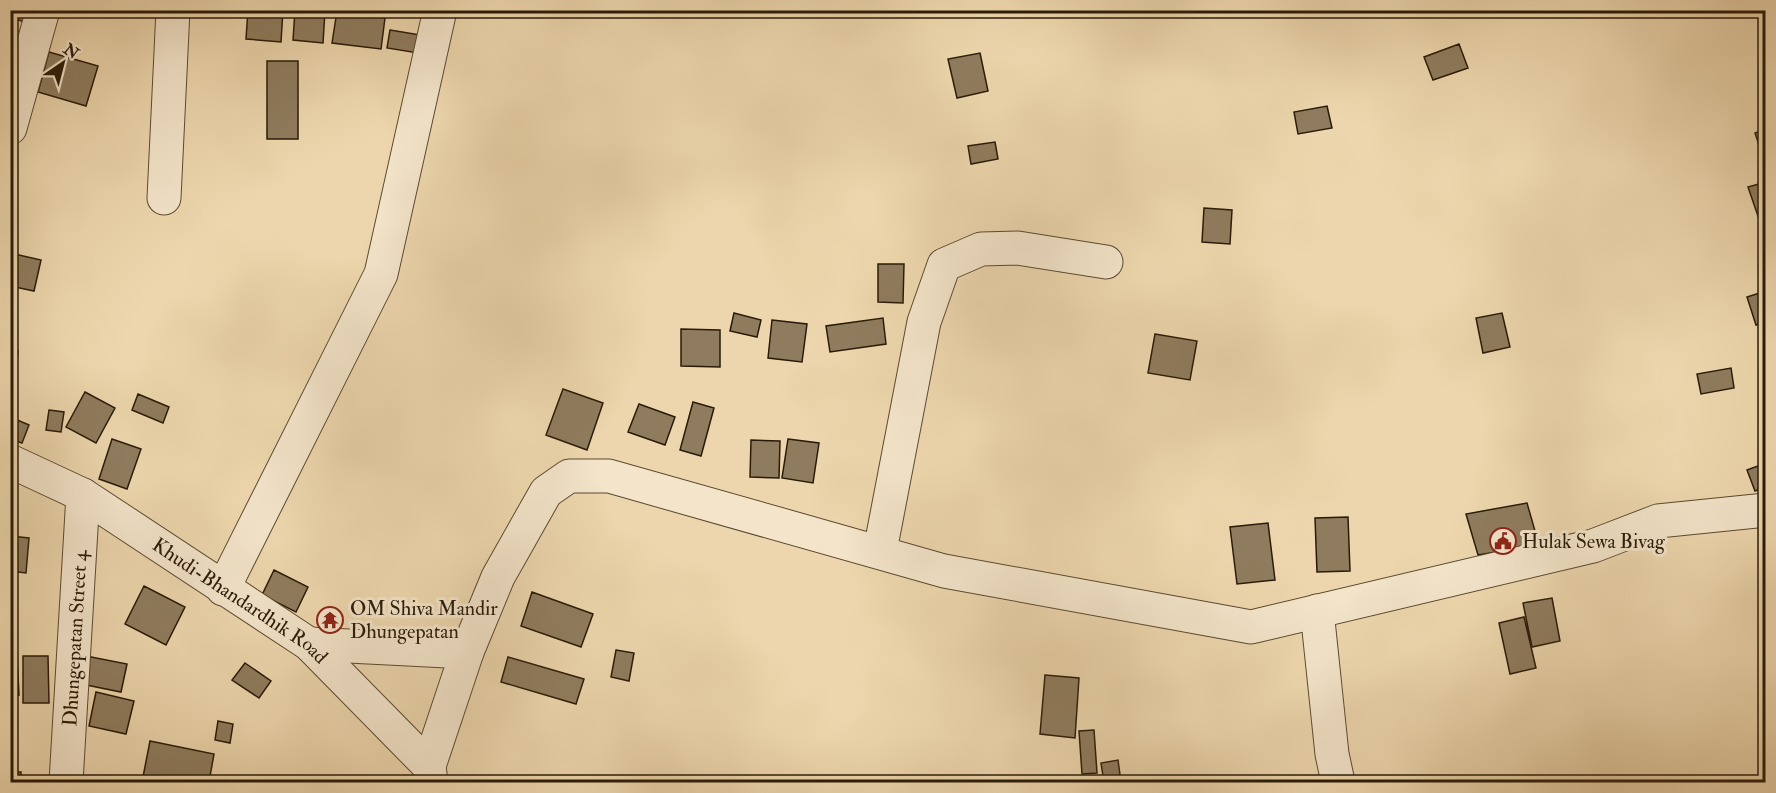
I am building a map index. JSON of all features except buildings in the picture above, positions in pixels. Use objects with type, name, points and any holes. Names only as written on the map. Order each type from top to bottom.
[{"type":"street","points":[[10,128],[43,10]]},
{"type":"street","points":[[164,198],[173,10]]},
{"type":"street","points":[[223,589],[381,274],[440,10]]},
{"type":"street","points":[[880,551],[924,322],[944,265],[981,249],[1018,248],[1106,262]]},
{"type":"street","name":"Khudi-Bhandardhik Road","points":[[10,461],[83,495],[309,645],[430,774]]},
{"type":"street","points":[[430,774],[467,652],[498,577],[546,492],[569,476],[609,476],[944,571],[1251,627],[1593,546],[1658,521],[1766,510]]},
{"type":"street","name":"Dhungepatan Street 4","points":[[66,783],[83,495]]},
{"type":"street","points":[[1317,611],[1332,754],[1338,783]]},
{"type":"street","points":[[309,645],[467,652]]},
{"type":"place","name":"Hulak Sewa Bivag","points":[[1503,541]]},
{"type":"place","name":"OM Shiva Mandir Dhungepatan","points":[[330,620]]}]
